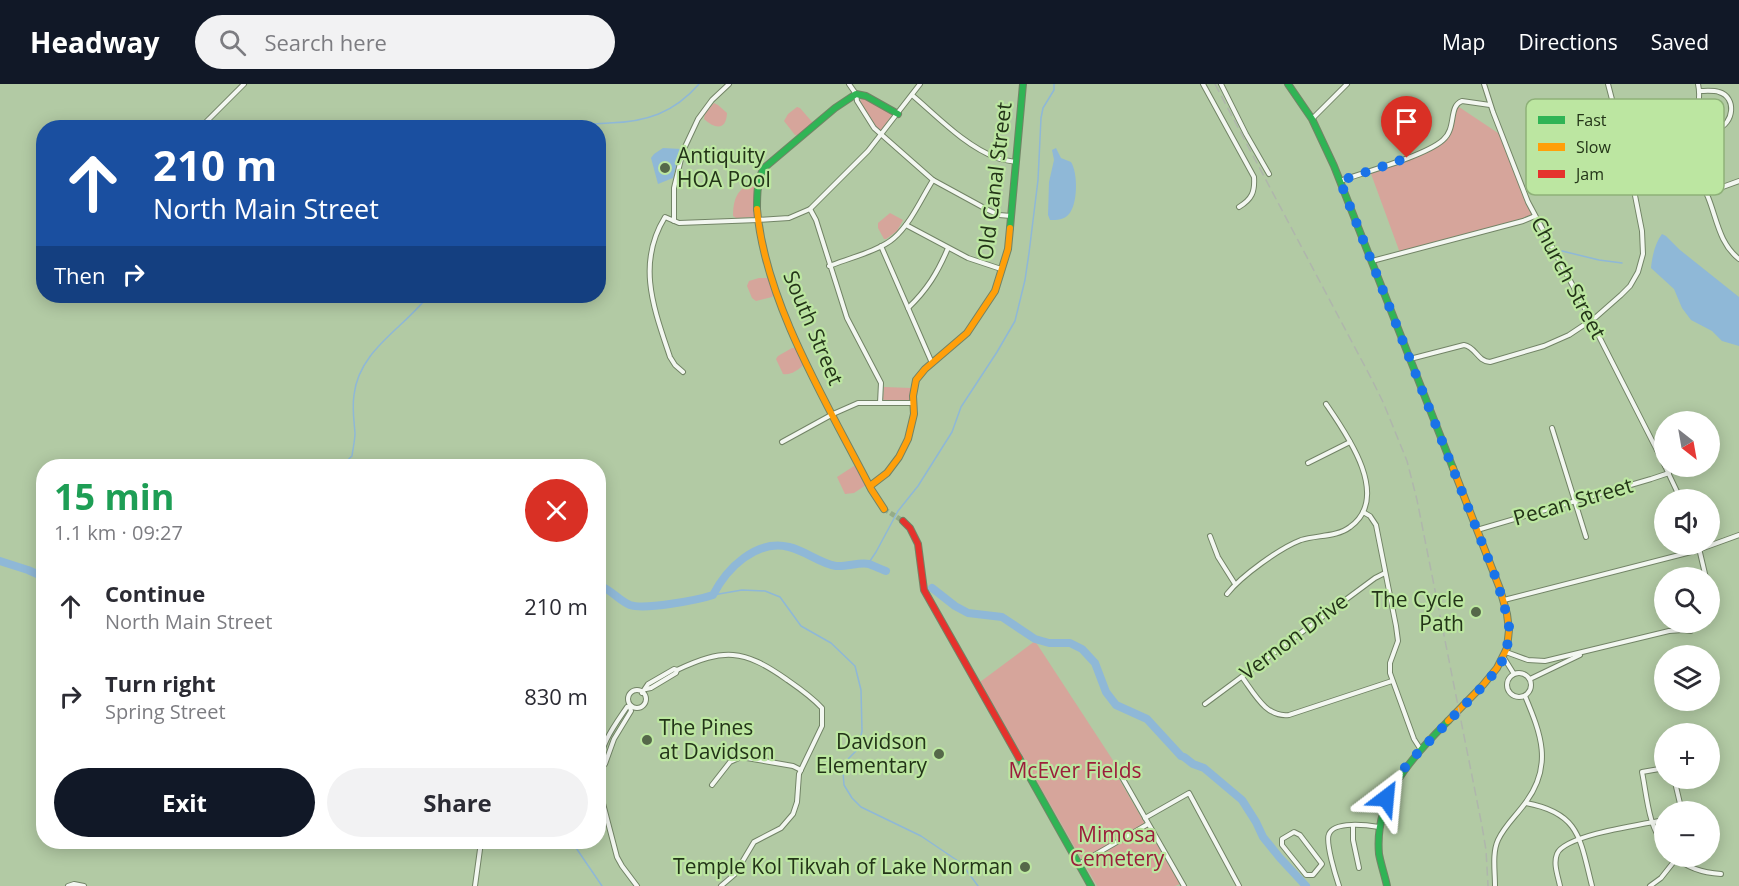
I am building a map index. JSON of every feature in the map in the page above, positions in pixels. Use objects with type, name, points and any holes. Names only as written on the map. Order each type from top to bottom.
[{"type":"street","points":[[208,120],[244,84]]},
{"type":"street","points":[[674,221],[674,188],[683,151],[698,119],[712,100],[729,84]]},
{"type":"street","points":[[849,84],[874,128],[933,180],[988,210],[999,215],[1011,216]]},
{"type":"street","points":[[684,372],[675,365],[670,357],[649,288],[654,238],[665,218],[681,223],[758,220],[789,218],[810,209],[868,152],[920,84]]},
{"type":"street","name":"Old Canal Street","points":[[870,486],[887,473],[899,457],[908,439],[914,414],[916,380],[925,369],[967,333],[995,291],[1008,249],[1023,84]]},
{"type":"street","points":[[1203,84],[1254,177],[1253,194],[1239,207]]},
{"type":"street","points":[[1221,84],[1269,174]]},
{"type":"street","points":[[1288,84],[1312,119],[1340,181],[1477,531],[1503,600],[1509,623],[1509,638],[1505,655],[1496,671],[1403,770],[1384,803],[1379,827],[1379,858],[1387,886]]},
{"type":"street","points":[[1312,119],[1347,84]]},
{"type":"street","name":"Church Street","points":[[1484,84],[1511,160],[1535,216],[1654,444]]},
{"type":"street","points":[[1608,84],[1612,99]]},
{"type":"street","points":[[1698,84],[1698,99]]},
{"type":"street","points":[[1699,91],[1719,92],[1725,95],[1732,109],[1731,116],[1724,125]]},
{"type":"street","points":[[856,94],[866,96],[898,114]]},
{"type":"street","name":"South Street","points":[[856,94],[835,108],[775,157],[761,173],[757,188],[758,220],[770,272],[796,343],[884,509]]},
{"type":"street","points":[[912,95],[975,147],[997,158],[1016,162]]},
{"type":"street","points":[[1340,181],[1420,153],[1439,143],[1451,129],[1454,108],[1458,103],[1462,101],[1490,105]]},
{"type":"street","points":[[829,266],[881,246],[894,238],[906,225],[933,180]]},
{"type":"street","points":[[1724,186],[1739,181]]},
{"type":"street","points":[[1410,359],[1467,345],[1481,360],[1490,362],[1562,339],[1591,321],[1614,302],[1630,285],[1638,272],[1643,254],[1643,240],[1634,195]]},
{"type":"street","points":[[1707,195],[1725,242],[1739,259]]},
{"type":"street","points":[[810,209],[816,220],[847,318],[881,383],[880,403]]},
{"type":"street","points":[[1371,261],[1535,216]]},
{"type":"street","points":[[906,225],[968,258],[1002,270]]},
{"type":"street","points":[[881,246],[932,363]]},
{"type":"street","points":[[908,308],[921,296],[939,271],[948,248]]},
{"type":"street","points":[[782,442],[858,403],[913,403]]},
{"type":"street","points":[[1227,594],[1235,584],[1292,544],[1336,533],[1350,527],[1364,512],[1367,501],[1366,481],[1360,463],[1350,442],[1326,404]]},
{"type":"street","points":[[1552,428],[1586,537]]},
{"type":"street","points":[[1308,463],[1350,442]]},
{"type":"street","name":"Pecan Street","points":[[1477,531],[1656,477]]},
{"type":"street","points":[[1364,512],[1376,525],[1398,638],[1389,666],[1392,681],[1420,750]]},
{"type":"street","points":[[903,521],[917,537],[924,590],[1091,886]]},
{"type":"street","points":[[1720,541],[1739,535]]},
{"type":"street","points":[[1210,536],[1218,557],[1235,584]]},
{"type":"street","points":[[1503,600],[1669,555]]},
{"type":"street","name":"Vernon Drive","points":[[1205,704],[1375,578],[1385,573]]},
{"type":"street","points":[[1505,655],[1538,661],[1558,659],[1661,633]]},
{"type":"street","points":[[1530,680],[1588,651]]},
{"type":"street","points":[[606,761],[614,739],[631,711],[628,699],[631,693],[651,688],[676,673],[677,670],[716,656],[739,654],[753,658],[812,697],[822,708],[822,726],[801,770],[796,808],[781,828],[754,842],[735,874],[721,886]]},
{"type":"street","points":[[1505,655],[1514,674]]},
{"type":"street","points":[[1514,674],[1525,674],[1530,680],[1531,689],[1525,696],[1515,697],[1508,691],[1507,681],[1514,674]]},
{"type":"street","points":[[1242,676],[1268,710],[1280,715],[1289,715],[1392,681]]},
{"type":"street","points":[[631,706],[637,708],[644,704],[646,699],[644,691]]},
{"type":"street","points":[[1495,886],[1494,856],[1497,841],[1536,788],[1541,773],[1542,751],[1536,723],[1525,696]]},
{"type":"street","points":[[712,785],[730,762],[741,757],[793,766],[801,770]]},
{"type":"street","points":[[1560,886],[1555,864],[1557,853],[1562,847],[1579,838],[1653,823],[1642,772],[1654,770]]},
{"type":"street","points":[[1119,772],[1184,886]]},
{"type":"street","points":[[1144,818],[1189,793],[1239,886]]},
{"type":"street","points":[[1526,803],[1542,806],[1558,813],[1570,824],[1579,838],[1592,886]]},
{"type":"street","points":[[606,817],[617,857],[637,886]]},
{"type":"street","points":[[1079,864],[1148,824]]},
{"type":"street","points":[[1353,825],[1353,840],[1359,868]]},
{"type":"street","points":[[1339,886],[1332,862],[1329,832],[1340,826],[1379,827]]},
{"type":"street","points":[[1322,864],[1300,835],[1294,832],[1282,839],[1282,845],[1306,875],[1313,875],[1322,864],[1332,862]]},
{"type":"street","points":[[475,886],[480,849]]},
{"type":"street","points":[[1650,886],[1661,878],[1669,867]]},
{"type":"street","points":[[1692,867],[1721,874]]},
{"type":"street","points":[[68,886],[74,884],[84,886]]},
{"type":"green space","points":[[863,97],[893,113],[883,129],[880,130],[868,117],[860,101]]},
{"type":"green space","points":[[714,103],[727,113],[722,126],[712,125],[704,119],[705,113]]},
{"type":"green space","points":[[1456,105],[1501,135],[1535,216],[1400,253],[1370,171],[1435,146],[1449,134]]},
{"type":"green space","points":[[797,107],[813,123],[795,135],[784,121],[788,114]]},
{"type":"green space","points":[[753,183],[755,185],[755,217],[736,218],[733,216],[733,210],[737,195],[743,188]]},
{"type":"green space","points":[[890,213],[903,220],[897,231],[884,239],[878,223]]},
{"type":"green space","points":[[769,278],[774,294],[772,297],[756,301],[752,298],[747,286],[749,281]]},
{"type":"green space","points":[[795,348],[804,364],[795,372],[783,374],[776,359]]},
{"type":"green space","points":[[884,387],[911,388],[913,390],[911,401],[886,401],[883,399]]},
{"type":"green space","points":[[854,466],[857,467],[866,485],[854,493],[845,494],[837,477]]},
{"type":"green space","name":"McEver Fields","points":[[1035,641],[1118,768],[1115,772],[1180,884],[1175,886],[1097,886],[980,682]]},
{"type":"water","name":"Antiquity HOA Pool","points":[[663,148],[681,149],[673,178],[658,184],[651,158]]},
{"type":"water","points":[[1056,148],[1061,158],[1071,162],[1073,167],[1076,181],[1075,196],[1072,209],[1067,216],[1050,220],[1048,215],[1049,182],[1054,160],[1052,150]]},
{"type":"water","points":[[1662,234],[1739,297],[1739,346],[1722,341],[1712,331],[1691,320],[1682,308],[1674,289],[1651,268],[1654,250]]},
{"type":"waterway","points":[[606,123],[635,121],[658,114],[680,102],[699,84]]},
{"type":"waterway","points":[[868,564],[898,511],[918,486],[952,432],[961,407],[1015,321],[1029,253],[1038,180],[1041,118],[1043,108],[1054,90],[1054,84]]},
{"type":"waterway","points":[[1562,251],[1622,263]]},
{"type":"waterway","points":[[349,459],[352,456],[355,433],[354,395],[364,365],[384,341],[422,303]]},
{"type":"waterway","points":[[606,589],[626,603],[637,606],[659,605],[713,595],[726,575],[744,558],[765,547],[777,546],[795,549],[836,566],[869,564],[886,571]]},
{"type":"waterway","points":[[0,561],[36,574]]},
{"type":"waterway","points":[[932,588],[968,613],[1002,617],[1035,639],[1049,643],[1070,643],[1082,649],[1095,663],[1106,692],[1116,705],[1147,719],[1181,756],[1204,768],[1242,800],[1263,837],[1306,886]]},
{"type":"waterway","points":[[713,595],[742,590],[765,591],[780,597],[801,626],[831,643],[855,666],[861,690],[862,731],[858,749],[848,759],[843,772],[844,785],[861,807],[921,836],[961,863],[978,886]]},
{"type":"waterway","points":[[577,849],[602,886]]},
{"type":"tunnel","points":[[884,509],[903,521]]},
{"type":"railway","points":[[1215,84],[1370,376],[1407,461],[1417,500],[1482,826],[1488,886]]},
{"type":"traffic: fast","points":[[1010,228],[1023,84]]},
{"type":"traffic: fast","points":[[1288,84],[1312,119],[1334,166],[1453,468]]},
{"type":"traffic: fast","points":[[757,209],[757,193],[764,168],[835,108],[856,94],[866,96],[898,114]]},
{"type":"traffic: fast","points":[[1387,886],[1379,854],[1382,815],[1398,780],[1421,750],[1448,721]]},
{"type":"traffic: fast","points":[[1019,758],[1091,886]]},
{"type":"traffic: slow","points":[[757,209],[762,245],[785,317],[818,388],[871,489],[884,509]]},
{"type":"traffic: slow","points":[[870,486],[887,473],[899,457],[908,439],[914,414],[913,396],[916,380],[925,369],[967,333],[995,291],[1008,249],[1010,228]]},
{"type":"traffic: slow","points":[[1448,721],[1497,668],[1507,648],[1509,630],[1500,589],[1453,468]]},
{"type":"traffic: jam","points":[[903,521],[910,528],[918,544],[924,590],[1019,758]]},
{"type":"place","name":"Antiquity HOA Pool","points":[[665,168]]},
{"type":"place","name":"The Cycle Path","points":[[1476,612]]},
{"type":"place","name":"The Pines at Davidson","points":[[647,740]]},
{"type":"place","name":"Davidson Elementary","points":[[939,754]]},
{"type":"place","name":"Temple Kol Tikvah of Lake Norman","points":[[1025,867]]},
{"type":"route","points":[[1386,798],[1411,760],[1496,671],[1504,658],[1509,638],[1508,614],[1497,581],[1340,181],[1407,158]]},
{"type":"park label","name":"Mimosa Cemetery","points":[[1117,847]]}]
